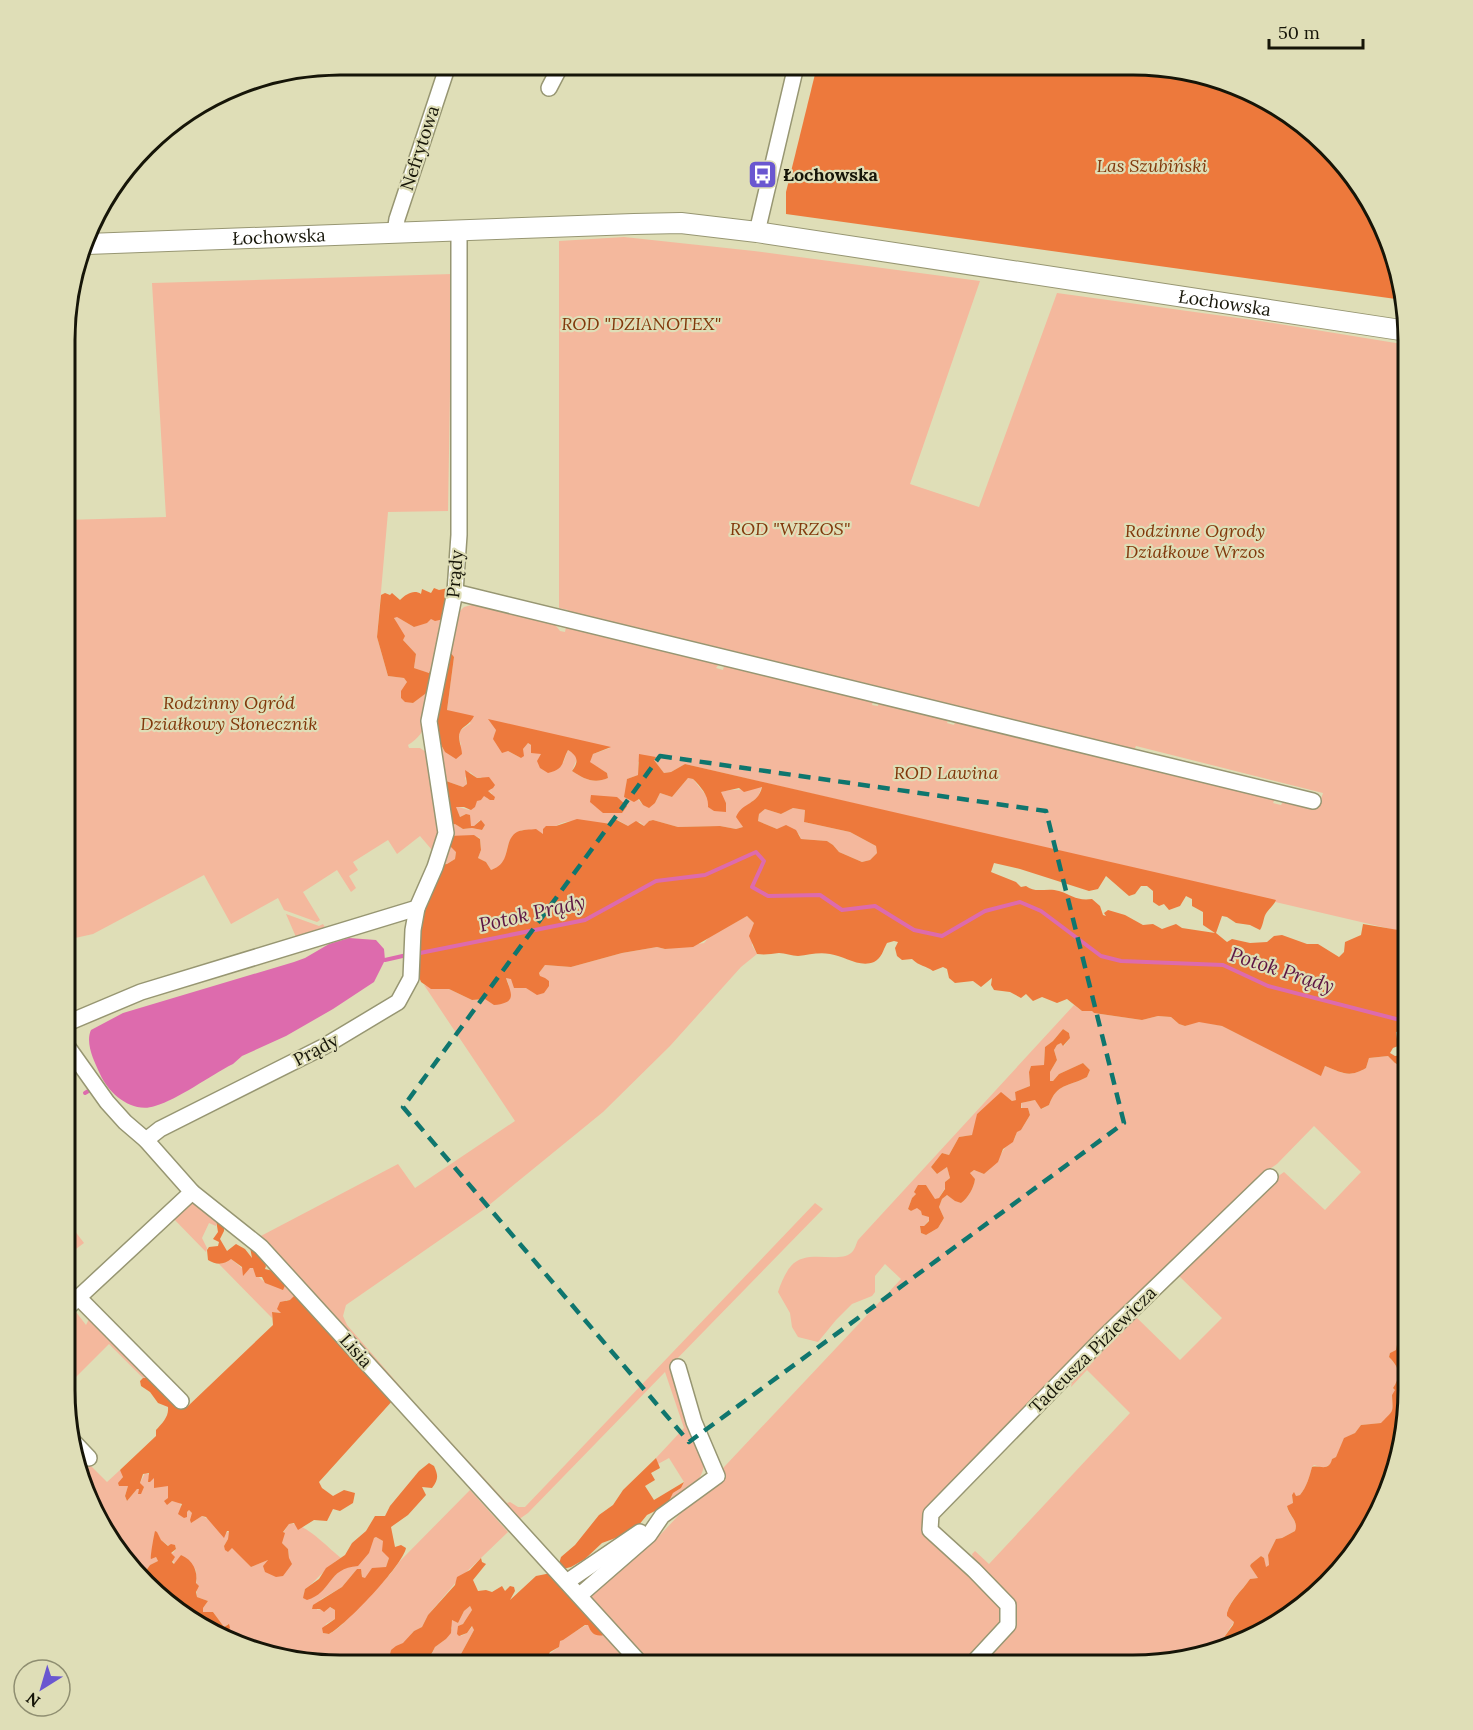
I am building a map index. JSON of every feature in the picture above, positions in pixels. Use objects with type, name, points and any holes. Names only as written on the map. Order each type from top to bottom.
[{"type":"main road","name":"Łochowska","points":[[93,244],[681,223],[757,232],[1397,330]]},
{"type":"street","name":"Nefrytowa","points":[[395,232],[397,219],[445,75]]},
{"type":"street","points":[[549,88],[556,75]]},
{"type":"street","points":[[757,232],[794,75]]},
{"type":"street","name":"Prądy","points":[[146,1140],[160,1129],[323,1047],[398,1002],[411,978],[413,930],[417,908],[435,867],[446,833],[429,721],[455,592],[459,535],[459,230]]},
{"type":"street","points":[[455,592],[1313,801]]},
{"type":"street","points":[[75,1020],[141,992],[417,908]]},
{"type":"street","name":"Lisia","points":[[75,1057],[107,1102],[125,1122],[146,1140],[192,1192],[261,1247],[633,1655]]},
{"type":"street","name":"Tadeusza Piziewicza","points":[[980,1655],[1008,1625],[1008,1605],[930,1530],[931,1514],[1102,1340],[1269,1177]]},
{"type":"street","points":[[75,1301],[192,1192]]},
{"type":"street","points":[[78,1298],[181,1401]]},
{"type":"street","points":[[567,1581],[663,1516],[717,1476],[694,1422],[678,1367]]},
{"type":"street","points":[[82,1451],[89,1458]]},
{"type":"street","points":[[580,1595],[649,1535],[663,1516]]},
{"type":"highlighted area","points":[[660,756],[1046,811],[1124,1123],[689,1442],[403,1107]]},
{"type":"green space","name":"Las Szubiński","points":[[815,75],[1133,75],[1168,77],[1202,84],[1250,102],[1266,110],[1321,152],[1363,207],[1384,255],[1395,299],[786,214],[786,192]]},
{"type":"green space","points":[[624,237],[754,251],[980,281],[910,484],[979,507],[1057,293],[1260,321],[1398,343],[1398,931],[685,764],[671,772],[664,773],[654,760],[655,758],[638,762],[638,775],[627,779],[626,787],[643,805],[655,803],[660,793],[672,797],[688,778],[693,779],[708,798],[714,811],[726,811],[726,803],[720,792],[762,786],[758,797],[745,807],[739,820],[743,827],[736,829],[720,826],[678,827],[653,820],[644,826],[640,822],[628,826],[618,820],[610,823],[565,822],[544,835],[537,831],[522,830],[511,839],[504,861],[491,870],[486,862],[478,858],[481,850],[480,838],[473,835],[456,852],[455,859],[447,864],[437,865],[447,825],[455,824],[463,829],[482,830],[485,825],[480,820],[473,827],[471,826],[466,814],[460,817],[455,806],[469,810],[484,795],[488,799],[492,793],[487,791],[492,789],[481,777],[477,778],[470,772],[465,778],[467,784],[463,787],[446,781],[443,783],[432,728],[445,752],[461,745],[460,732],[471,723],[447,710],[454,657],[450,652],[449,631],[460,611],[464,607],[475,604],[553,622],[560,631],[565,632],[566,627],[719,664],[716,668],[723,670],[725,662],[874,699],[872,705],[878,706],[879,700],[949,717],[947,723],[954,725],[956,718],[1277,795],[1273,803],[1281,805],[1285,798],[1319,805],[1323,793],[1136,746],[1134,750],[569,614],[568,610],[559,608],[559,241]],"holes":[[[496,730],[610,748],[593,754],[589,762],[607,773],[608,778],[594,781],[572,771],[577,759],[575,754],[568,750],[563,763],[541,754],[528,743],[523,749],[521,758],[508,751],[495,733]]]},
{"type":"green space","name":"Rodzinny Ogród Działkowy Słonecznik","points":[[452,274],[448,511],[388,512],[377,637],[388,676],[404,678],[407,682],[401,698],[413,703],[430,690],[424,728],[408,745],[409,748],[420,748],[429,754],[443,824],[429,867],[432,850],[420,836],[397,854],[388,840],[353,862],[358,870],[349,876],[356,888],[351,892],[337,870],[303,892],[320,920],[317,922],[284,910],[278,898],[231,924],[204,875],[93,934],[75,938],[75,520],[166,517],[152,283]]},
{"type":"green space","points":[[434,588],[439,590],[448,588],[444,619],[435,621],[431,619],[427,623],[414,627],[397,617],[394,618],[405,636],[403,640],[416,654],[414,668],[429,673],[435,660],[450,652],[454,657],[447,710],[474,716],[460,732],[462,754],[456,759],[445,752],[432,728],[429,691],[413,703],[405,702],[401,698],[401,691],[407,682],[404,678],[388,676],[377,637],[381,595],[392,593],[400,600],[410,593],[421,594],[422,589],[431,593]]},
{"type":"green space","points":[[447,616],[435,651],[437,654],[432,670],[428,673],[414,668],[416,654],[403,640],[394,617],[414,627],[431,619]]},
{"type":"green space","points":[[488,719],[611,747],[593,754],[590,762],[607,773],[608,778],[598,781],[589,780],[572,771],[576,765],[576,759],[568,750],[562,765],[548,773],[540,768],[537,761],[541,754],[531,753],[531,745],[528,743],[523,749],[524,756],[521,758],[508,751],[502,753],[493,739],[496,730]]},
{"type":"green space","points":[[639,754],[656,757],[654,760],[664,773],[671,772],[685,764],[1276,900],[1266,914],[1260,930],[1222,916],[1216,933],[1227,942],[1232,939],[1250,943],[1267,942],[1274,936],[1282,935],[1307,944],[1318,944],[1339,957],[1344,952],[1345,942],[1361,935],[1363,924],[1398,930],[1398,1032],[1396,1032],[1398,1046],[1390,1053],[1398,1056],[1398,1065],[1388,1056],[1369,1058],[1366,1068],[1355,1073],[1337,1071],[1325,1066],[1321,1076],[1222,1026],[1199,1022],[1185,1026],[1171,1017],[1158,1016],[1142,1020],[1082,1011],[1067,999],[1057,1003],[1042,997],[1033,1001],[1026,994],[1021,998],[1010,992],[994,990],[991,985],[992,978],[981,987],[973,981],[955,983],[949,978],[947,969],[943,967],[933,971],[912,959],[902,960],[897,956],[895,948],[898,942],[894,941],[887,943],[882,954],[874,962],[863,964],[826,953],[798,956],[779,953],[757,954],[749,936],[754,923],[747,916],[693,947],[665,949],[657,947],[622,953],[571,967],[545,965],[539,973],[549,981],[549,986],[544,993],[537,995],[526,988],[514,988],[511,979],[506,978],[511,996],[510,1000],[502,1004],[494,1005],[485,999],[472,1000],[449,989],[431,989],[421,982],[417,972],[412,917],[431,866],[447,864],[455,859],[456,852],[449,845],[449,836],[474,835],[480,839],[481,850],[478,858],[486,862],[491,870],[502,862],[512,836],[517,832],[536,829],[543,834],[546,826],[556,826],[577,819],[611,824],[610,821],[613,818],[628,826],[636,821],[644,826],[653,820],[678,827],[720,826],[736,829],[743,827],[736,817],[757,797],[762,787],[744,792],[739,788],[721,792],[726,803],[726,812],[714,811],[708,807],[702,788],[693,779],[688,778],[672,797],[660,793],[655,803],[649,808],[639,799],[634,802],[624,797],[627,779],[638,775]],"holes":[[[793,808],[805,810],[804,822],[850,832],[876,846],[877,853],[870,860],[862,862],[839,852],[827,841],[801,839],[796,830],[786,825],[777,829],[758,821],[759,814],[765,809],[781,814]],[[994,863],[1089,891],[1098,889],[1106,876],[1129,896],[1135,894],[1141,886],[1147,886],[1153,891],[1153,902],[1159,906],[1164,904],[1169,910],[1180,906],[1186,896],[1192,899],[1192,906],[1203,912],[1203,925],[1215,933],[1182,928],[1176,924],[1162,929],[1153,924],[1143,925],[1125,915],[1108,910],[1104,913],[1106,916],[1092,899],[1078,898],[1055,890],[1021,887],[1016,882],[991,872]]]},
{"type":"green space","points":[[465,770],[477,778],[489,777],[495,785],[488,791],[495,797],[494,800],[484,796],[471,810],[456,807],[460,817],[470,815],[471,826],[481,820],[485,825],[482,830],[463,829],[455,824],[451,825],[443,783],[446,781],[463,787],[467,784]]},
{"type":"green space","points":[[591,795],[617,797],[627,806],[622,813],[603,813],[590,802]]},
{"type":"green space","points":[[793,808],[805,810],[804,822],[850,832],[876,846],[877,853],[870,860],[862,862],[839,852],[827,841],[801,839],[799,834],[777,829],[758,821],[759,814],[765,809],[781,814]]},
{"type":"green space","points":[[286,914],[319,926],[323,924],[326,929],[296,937]]},
{"type":"green space","points":[[747,916],[754,923],[752,945],[757,954],[741,967],[670,1046],[603,1112],[483,1210],[346,1305],[343,1316],[347,1325],[413,1401],[507,1503],[525,1507],[815,1203],[823,1209],[670,1366],[704,1462],[697,1482],[667,1505],[673,1493],[681,1488],[684,1482],[669,1458],[658,1464],[656,1458],[684,1428],[665,1372],[528,1513],[518,1520],[268,1247],[268,1241],[257,1238],[398,1164],[415,1188],[515,1121],[424,985],[449,989],[472,1000],[485,999],[509,985],[506,978],[540,976],[539,973],[545,965],[571,967],[622,953],[704,943],[709,937]]},
{"type":"green space","points":[[1074,1005],[1082,1011],[1142,1020],[1158,1016],[1171,1017],[1185,1026],[1199,1021],[1222,1026],[1321,1075],[1325,1066],[1336,1071],[1355,1073],[1366,1068],[1369,1058],[1388,1056],[1398,1065],[1398,1339],[1396,1350],[1390,1353],[1389,1357],[1396,1365],[1398,1379],[1393,1388],[1396,1390],[1392,1395],[1392,1411],[1382,1423],[1361,1425],[1355,1433],[1345,1438],[1331,1464],[1323,1468],[1314,1465],[1312,1467],[1308,1482],[1302,1492],[1300,1495],[1295,1496],[1294,1493],[1292,1495],[1293,1504],[1287,1507],[1295,1521],[1295,1531],[1276,1539],[1268,1555],[1269,1565],[1265,1568],[1264,1558],[1261,1556],[1251,1564],[1258,1578],[1250,1579],[1236,1596],[1227,1616],[1234,1622],[1222,1639],[1218,1641],[1168,1653],[987,1655],[1002,1639],[1011,1624],[1014,1606],[975,1565],[972,1554],[975,1551],[989,1564],[1130,1413],[1087,1370],[1071,1387],[1074,1373],[1089,1355],[1112,1336],[1124,1330],[1136,1317],[1180,1360],[1222,1318],[1178,1275],[1149,1304],[1148,1302],[1165,1281],[1267,1184],[1284,1172],[1325,1210],[1361,1172],[1314,1126],[1277,1164],[1239,1197],[994,1442],[930,1512],[925,1526],[933,1539],[997,1596],[1004,1610],[1003,1624],[977,1655],[639,1655],[592,1603],[591,1593],[661,1534],[901,1279],[885,1264],[875,1276],[875,1292],[872,1296],[852,1304],[818,1342],[798,1337],[792,1327],[790,1313],[778,1292],[787,1272],[791,1266],[805,1258],[845,1256],[854,1249],[858,1240]],"holes":[[[1063,1029],[1069,1033],[1070,1038],[1064,1046],[1061,1043],[1054,1050],[1057,1060],[1050,1072],[1049,1081],[1053,1081],[1059,1074],[1083,1063],[1090,1070],[1087,1077],[1064,1086],[1052,1098],[1049,1105],[1042,1109],[1035,1100],[1021,1103],[1022,1109],[1028,1108],[1030,1115],[1021,1130],[1017,1131],[1013,1142],[1005,1148],[984,1174],[974,1170],[970,1173],[975,1179],[973,1186],[961,1203],[947,1195],[942,1199],[939,1207],[944,1218],[938,1228],[926,1235],[921,1233],[920,1227],[929,1220],[929,1216],[922,1215],[922,1211],[917,1207],[911,1211],[908,1209],[918,1186],[926,1185],[935,1200],[939,1198],[945,1188],[945,1182],[950,1178],[947,1167],[937,1174],[931,1167],[942,1153],[949,1155],[959,1137],[972,1135],[977,1114],[1001,1093],[1012,1101],[1017,1100],[1015,1092],[1030,1086],[1031,1066],[1044,1066],[1045,1047]]]},
{"type":"green space","points":[[1063,1029],[1069,1033],[1070,1038],[1063,1046],[1061,1043],[1057,1045],[1054,1050],[1057,1060],[1050,1072],[1050,1081],[1053,1081],[1059,1074],[1083,1063],[1090,1070],[1087,1077],[1064,1086],[1052,1098],[1049,1105],[1041,1109],[1035,1100],[1021,1103],[1021,1108],[1028,1108],[1030,1115],[1021,1130],[1017,1132],[1013,1142],[1003,1149],[998,1162],[984,1174],[974,1170],[970,1173],[975,1179],[966,1198],[961,1203],[947,1195],[942,1199],[939,1207],[944,1218],[938,1228],[926,1235],[921,1233],[920,1226],[924,1226],[929,1221],[929,1217],[922,1215],[917,1208],[911,1211],[908,1209],[918,1185],[926,1185],[935,1199],[939,1198],[945,1189],[945,1182],[950,1178],[947,1167],[937,1174],[931,1167],[942,1153],[949,1155],[959,1137],[972,1135],[977,1114],[1001,1092],[1012,1101],[1016,1100],[1015,1092],[1030,1086],[1031,1066],[1044,1065],[1045,1047]]},
{"type":"green space","points":[[197,1202],[216,1220],[216,1226],[209,1223],[202,1238],[207,1248],[206,1252],[172,1217],[187,1204]]},
{"type":"green space","points":[[216,1220],[224,1225],[220,1239],[227,1251],[236,1244],[245,1249],[252,1258],[250,1247],[263,1260],[265,1269],[273,1271],[287,1281],[283,1290],[265,1283],[262,1277],[256,1277],[253,1268],[250,1268],[243,1276],[242,1267],[231,1259],[220,1264],[208,1260],[209,1247],[218,1246],[219,1242],[213,1239],[218,1232]]},
{"type":"green space","points":[[75,1231],[84,1243],[75,1250]]},
{"type":"green space","points":[[230,1258],[243,1269],[253,1268],[259,1278],[267,1283],[276,1284],[287,1281],[298,1292],[291,1300],[286,1300],[282,1313],[272,1312],[272,1318],[219,1264],[227,1262]]},
{"type":"green space","points":[[298,1292],[394,1399],[319,1482],[322,1488],[333,1496],[344,1490],[355,1493],[353,1503],[340,1511],[333,1509],[327,1521],[314,1520],[298,1530],[294,1523],[289,1524],[283,1532],[285,1533],[282,1543],[288,1549],[292,1564],[283,1576],[276,1577],[265,1572],[263,1566],[268,1560],[251,1567],[232,1548],[228,1552],[225,1550],[224,1546],[229,1531],[224,1538],[206,1517],[202,1516],[191,1523],[192,1513],[189,1510],[187,1517],[184,1518],[178,1514],[182,1504],[172,1501],[167,1505],[164,1501],[168,1498],[168,1486],[154,1488],[154,1478],[148,1482],[149,1473],[143,1474],[140,1483],[144,1487],[141,1494],[138,1494],[139,1489],[137,1489],[127,1501],[125,1496],[128,1486],[119,1486],[118,1483],[123,1477],[120,1470],[156,1436],[156,1430],[167,1414],[168,1407],[158,1403],[150,1392],[141,1386],[140,1381],[143,1378],[150,1378],[187,1407],[273,1325],[272,1312],[281,1313],[277,1309],[280,1302],[290,1300]]},
{"type":"green space","points":[[75,1312],[86,1325],[89,1319],[114,1339],[150,1378],[143,1378],[109,1344],[75,1378]]},
{"type":"green space","points":[[1398,1339],[1398,1372],[1389,1357],[1390,1353],[1396,1350]]},
{"type":"green space","points":[[1398,1372],[1396,1425],[1389,1459],[1378,1492],[1363,1523],[1332,1565],[1308,1589],[1266,1620],[1222,1639],[1234,1622],[1227,1616],[1231,1603],[1250,1579],[1258,1578],[1251,1564],[1261,1556],[1264,1558],[1266,1567],[1269,1565],[1268,1555],[1276,1539],[1295,1531],[1296,1524],[1287,1506],[1293,1503],[1294,1492],[1296,1496],[1300,1495],[1308,1482],[1312,1467],[1326,1467],[1331,1463],[1344,1438],[1355,1433],[1361,1425],[1381,1423],[1392,1411],[1392,1395],[1395,1390],[1393,1388]]},
{"type":"green space","points":[[656,1458],[660,1468],[651,1473],[655,1480],[645,1486],[654,1500],[684,1482],[681,1488],[673,1493],[667,1505],[647,1515],[638,1526],[631,1528],[624,1535],[602,1543],[585,1559],[563,1569],[559,1564],[561,1557]]},
{"type":"green space","points":[[84,1459],[107,1482],[120,1470],[124,1474],[119,1485],[128,1486],[125,1496],[127,1501],[137,1489],[141,1494],[140,1483],[145,1473],[150,1475],[148,1479],[155,1477],[162,1486],[168,1486],[169,1503],[180,1502],[181,1508],[192,1513],[192,1522],[202,1516],[210,1520],[224,1535],[229,1531],[224,1546],[228,1552],[232,1547],[251,1567],[270,1559],[289,1558],[288,1549],[282,1543],[283,1533],[289,1524],[295,1524],[309,1531],[341,1558],[305,1589],[304,1594],[324,1589],[328,1582],[374,1538],[383,1541],[389,1558],[386,1567],[365,1578],[361,1578],[362,1573],[357,1569],[342,1587],[320,1600],[317,1610],[329,1607],[335,1610],[335,1619],[326,1624],[323,1633],[329,1634],[336,1630],[470,1490],[508,1532],[457,1581],[428,1615],[422,1627],[414,1631],[399,1646],[397,1655],[305,1653],[271,1646],[238,1635],[228,1630],[228,1624],[224,1627],[213,1612],[203,1613],[203,1608],[208,1601],[197,1597],[196,1570],[181,1555],[175,1565],[169,1552],[173,1553],[176,1549],[175,1545],[169,1546],[154,1535],[155,1542],[152,1550],[158,1561],[150,1565],[146,1571],[110,1523],[95,1492]]},
{"type":"green space","points":[[429,1463],[434,1466],[436,1472],[437,1479],[434,1485],[432,1488],[422,1487],[426,1495],[408,1515],[391,1527],[395,1547],[401,1545],[406,1548],[402,1556],[385,1581],[360,1608],[337,1629],[329,1634],[323,1633],[322,1628],[335,1619],[335,1610],[330,1607],[324,1612],[320,1609],[312,1609],[313,1605],[342,1587],[357,1569],[361,1569],[362,1577],[365,1578],[372,1568],[386,1567],[389,1558],[382,1551],[383,1541],[374,1538],[369,1553],[358,1566],[340,1571],[315,1597],[307,1600],[303,1598],[305,1589],[319,1579],[326,1568],[345,1555],[352,1543],[366,1531],[375,1516],[385,1516],[390,1506],[419,1471]]},
{"type":"green space","points":[[155,1531],[168,1546],[175,1545],[176,1549],[171,1553],[175,1557],[172,1562],[174,1564],[181,1555],[192,1563],[196,1583],[199,1586],[196,1592],[197,1597],[208,1601],[203,1612],[213,1612],[224,1627],[229,1624],[228,1630],[207,1620],[152,1578],[146,1571],[150,1565],[158,1561],[156,1557],[151,1559]]},
{"type":"green space","points":[[481,1558],[486,1564],[473,1580],[478,1591],[492,1592],[502,1586],[505,1591],[510,1586],[514,1587],[515,1591],[510,1600],[536,1576],[551,1573],[606,1632],[604,1635],[596,1635],[588,1625],[585,1625],[560,1641],[559,1647],[548,1655],[460,1655],[474,1630],[472,1626],[467,1633],[459,1636],[457,1634],[458,1626],[463,1624],[472,1610],[470,1606],[464,1611],[458,1623],[452,1620],[451,1633],[435,1647],[430,1655],[390,1655],[391,1650],[422,1627],[428,1615],[455,1585],[457,1577],[470,1570]]},
{"type":"green space","points":[[470,1606],[472,1610],[463,1624],[458,1626],[461,1636],[473,1626],[474,1630],[460,1655],[431,1655],[435,1647],[446,1639],[452,1628],[450,1623],[452,1620],[458,1623],[464,1611]]},
{"type":"green space","points":[[588,1624],[590,1629],[606,1632],[627,1655],[548,1655],[559,1647],[559,1641]]},
{"type":"shaded area","points":[[349,938],[376,940],[384,949],[385,960],[374,982],[333,1009],[286,1036],[242,1056],[233,1064],[184,1093],[155,1106],[146,1108],[130,1104],[115,1095],[104,1081],[91,1052],[89,1035],[91,1030],[123,1013],[294,962],[329,944]]},
{"type":"waterway","name":"Potok Prądy","points":[[415,954],[585,920],[656,881],[705,875],[756,852],[764,861],[752,887],[768,896],[820,895],[842,910],[875,906],[914,930],[942,936],[985,911],[1020,902],[1041,911],[1101,956],[1121,961],[1223,965],[1268,986],[1398,1019]]},
{"type":"waterway","name":"Potok Prądy","points":[[385,960],[407,955]]},
{"type":"waterway","name":"Potok Prądy","points":[[85,1093],[90,1090]]},
{"type":"place","name":"Łochowska","points":[[762,175]]},
{"type":"park label","name":"ROD \"DZIANOTEX\"","points":[[641,324]]},
{"type":"park label","name":"ROD \"WRZOS\"","points":[[790,529]]},
{"type":"park label","name":"Rodzinne Ogrody Działkowe Wrzos","points":[[1195,541]]},
{"type":"park label","name":"ROD Lawina","points":[[946,773]]}]
